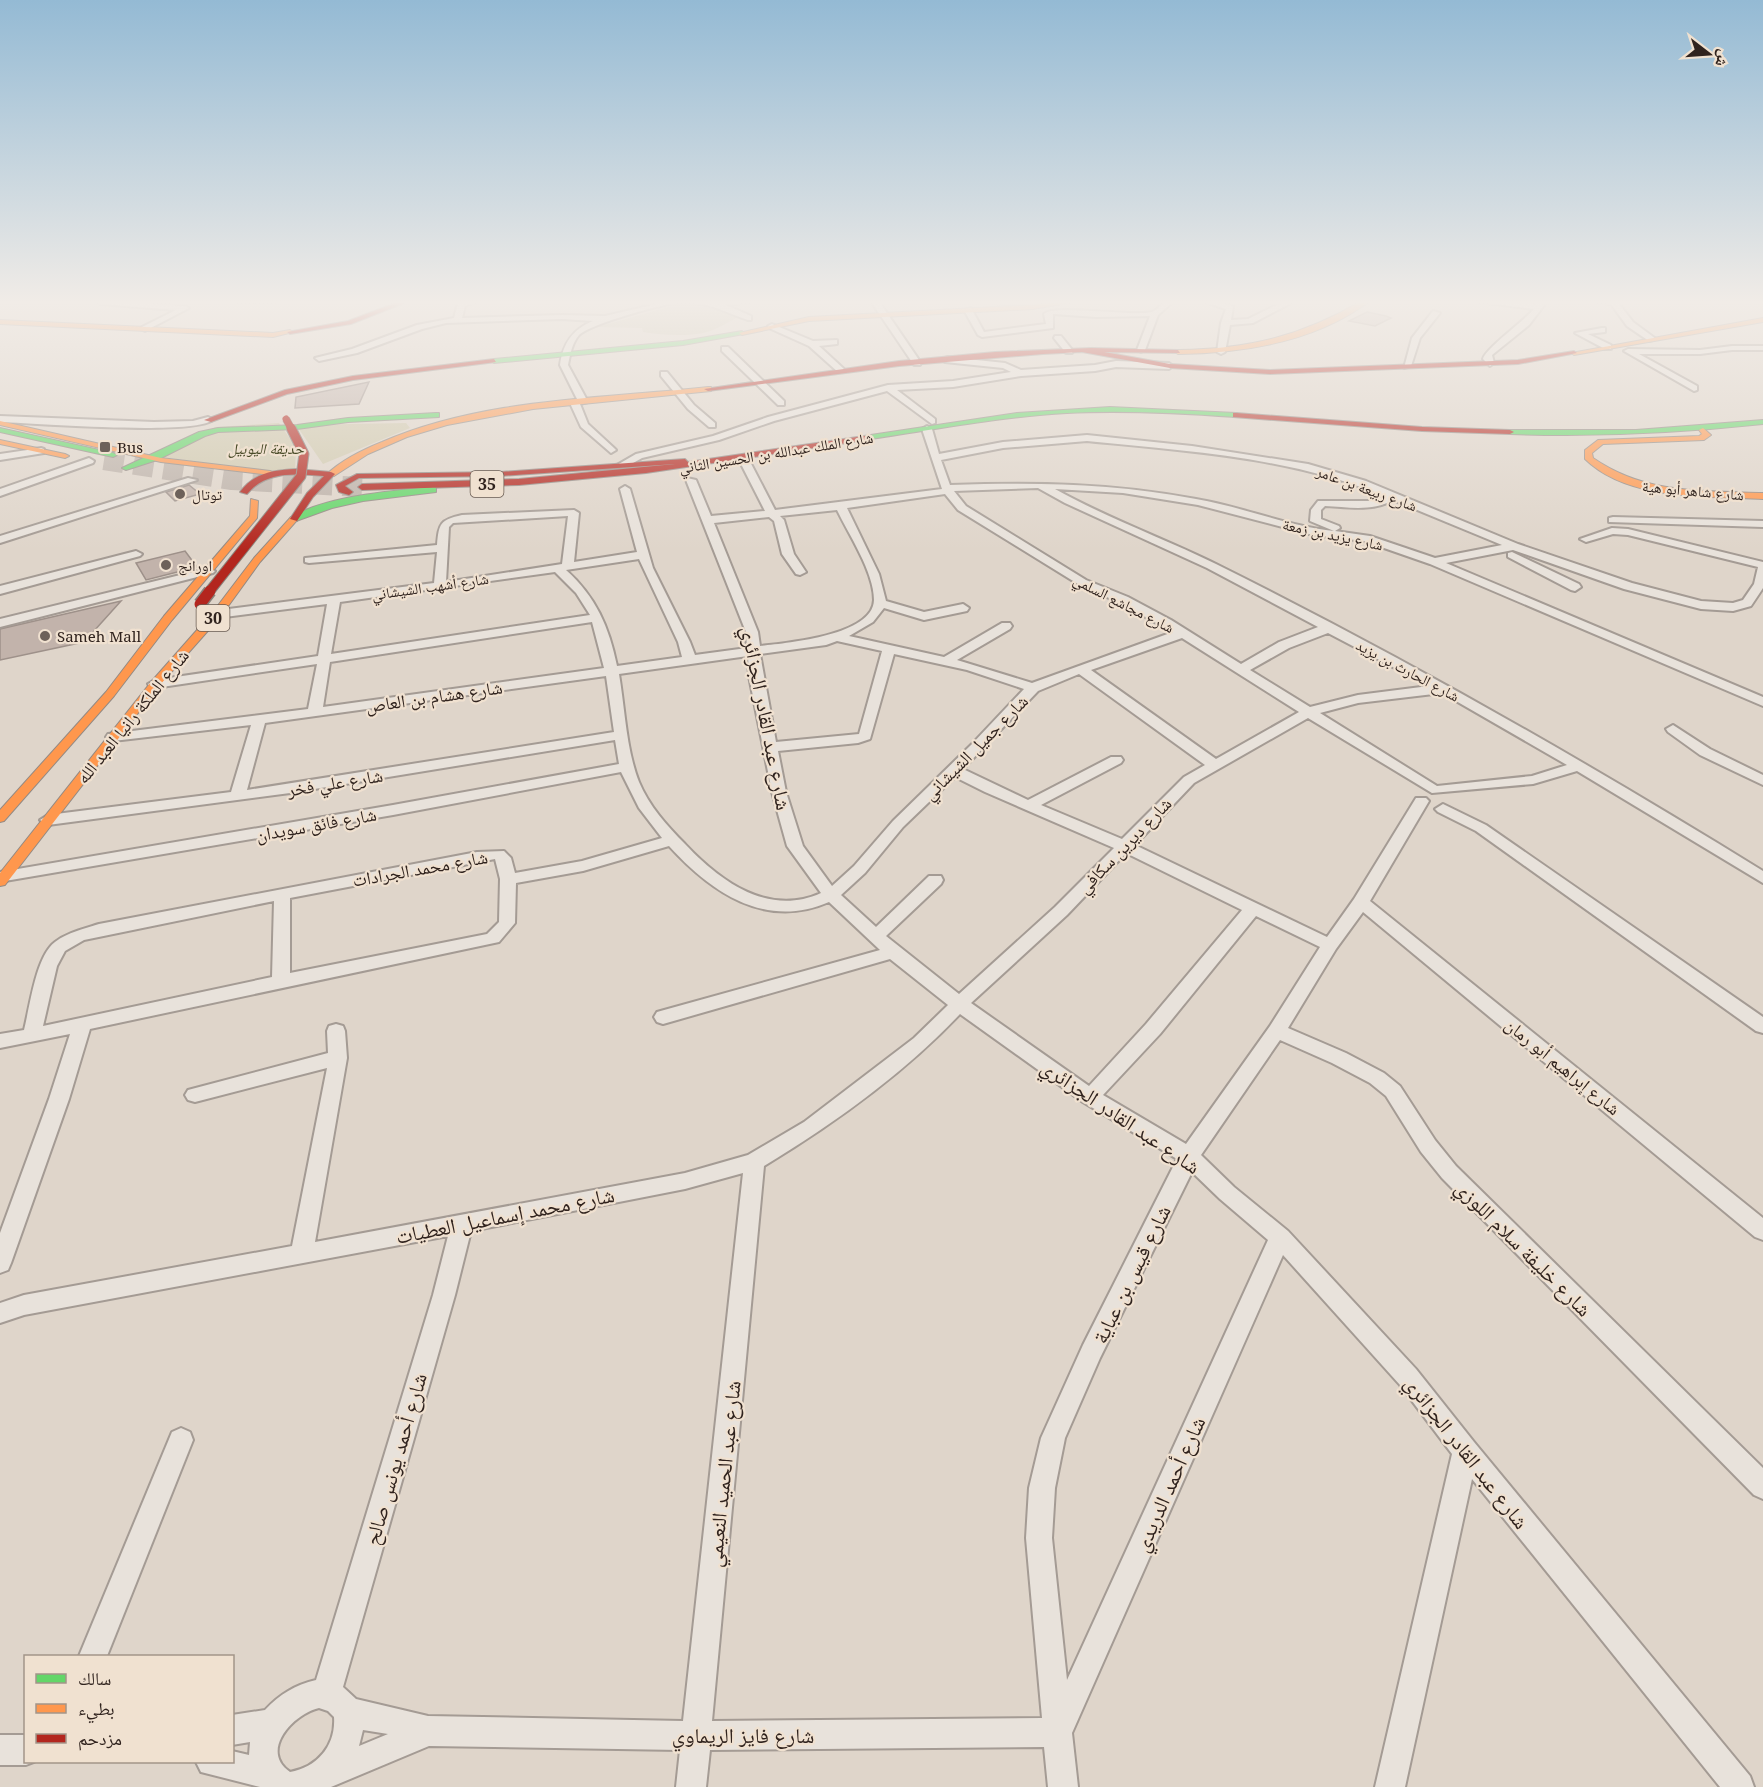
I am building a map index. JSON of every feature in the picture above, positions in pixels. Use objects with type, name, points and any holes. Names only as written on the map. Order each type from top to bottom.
[{"type":"main road","points":[[208,420],[241,406],[297,388],[323,383]]},
{"type":"main road","points":[[197,608],[301,476],[304,454],[286,418],[284,411],[287,404],[296,396],[330,383]]},
{"type":"main road","name":"30","points":[[308,498],[331,474],[367,452],[407,435],[458,421],[579,403],[679,393],[744,383]]},
{"type":"main road","name":"شارع الملك عبدالله بن الحسين الثاني","points":[[683,464],[1029,409],[1100,404],[1189,406],[1449,424],[1546,428],[1657,427],[1763,417]]},
{"type":"main road","points":[[241,406],[231,418],[249,428]]},
{"type":"main road","name":"شارع الملك عبدالله بن الحسين الثاني","points":[[364,488],[519,483],[743,458],[930,425],[1014,415],[1109,409],[1208,412],[1486,432],[1588,434],[1703,430],[1763,422]]},
{"type":"main road","points":[[0,436],[115,462],[154,458],[202,434],[249,428],[290,427],[348,420],[512,412]]},
{"type":"main road","points":[[0,423],[138,455],[194,465],[276,474],[331,474]]},
{"type":"main road","points":[[0,430],[160,475],[211,483]]},
{"type":"main road","name":"شارع شاهر أبو هية","points":[[1703,430],[1707,435],[1701,438],[1601,441],[1588,452],[1589,459],[1598,468],[1613,476],[1642,486],[1763,496]]},
{"type":"main road","points":[[407,435],[396,445],[394,459],[426,476]]},
{"type":"main road","points":[[0,442],[89,461],[135,460],[138,455]]},
{"type":"main road","points":[[364,488],[342,490],[340,485],[357,476],[522,473],[622,465],[683,464]]},
{"type":"main road","points":[[160,475],[172,469],[194,465]]},
{"type":"main road","points":[[248,472],[242,479],[230,485],[249,497],[308,498]]},
{"type":"main road","points":[[249,497],[252,481],[276,474]]},
{"type":"main road","points":[[295,518],[364,488]]},
{"type":"main road","name":"شارع الملكة رانيا العبد الله","points":[[0,818],[132,668],[168,618],[254,516],[249,497]]},
{"type":"main road","name":"شارع الملكة رانيا العبد الله","points":[[2,879],[155,684],[217,614],[257,560],[295,518],[308,498]]},
{"type":"main road","points":[[132,668],[160,651]]},
{"type":"street","points":[[571,383],[579,403],[584,425],[611,450]]},
{"type":"street","points":[[671,383],[691,407],[712,425]]},
{"type":"street","points":[[762,383],[781,403]]},
{"type":"street","points":[[889,383],[930,425]]},
{"type":"street","points":[[622,465],[642,455],[716,438],[771,419],[891,387],[957,383]]},
{"type":"street","points":[[1685,383],[1694,388]]},
{"type":"street","points":[[0,418],[154,425],[193,424],[208,420]]},
{"type":"street","name":"شارع مجاشع السلمي","points":[[930,425],[936,458],[948,490],[955,501],[969,512],[1082,582],[1139,607],[1242,669],[1392,763],[1428,793]]},
{"type":"street","name":"شارع ربيعة بن عامر","points":[[936,458],[1003,445],[1094,438],[1192,449],[1308,467],[1340,474],[1514,546],[1628,586],[1664,597],[1714,606],[1747,603],[1760,584],[1763,567]]},
{"type":"street","points":[[2,459],[41,451]]},
{"type":"street","points":[[743,458],[772,514],[779,520],[788,554],[800,572]]},
{"type":"street","points":[[0,493],[89,461]]},
{"type":"street","points":[[0,540],[192,480]]},
{"type":"street","name":"شارع عبد القادر الجزائري","points":[[691,480],[752,632],[756,676],[772,747],[779,792],[795,846],[813,874],[831,895],[893,952],[959,1004],[1090,1097],[1189,1156],[1227,1193],[1280,1237],[1408,1377],[1465,1451],[1739,1787]]},
{"type":"street","name":"شارع يزيد بن زمعة","points":[[707,520],[842,506],[948,490],[1040,485],[1106,489],[1171,497],[1300,529],[1366,538],[1434,562],[1763,702]]},
{"type":"street","name":"شارع الحارث بن يزيد","points":[[1040,485],[1069,501],[1211,566],[1444,689],[1579,766],[1763,878]]},
{"type":"street","points":[[625,489],[643,555],[684,642],[690,661]]},
{"type":"street","points":[[1366,538],[1319,525],[1314,516],[1318,506],[1327,502],[1380,504],[1393,495]]},
{"type":"street","points":[[836,638],[876,613],[880,603],[877,583],[842,506]]},
{"type":"street","points":[[440,586],[441,548],[444,527],[449,521],[571,512],[575,515],[562,567],[597,618],[610,671],[627,767],[631,783],[640,799],[672,840],[726,890],[745,898],[790,906],[814,903],[831,895]]},
{"type":"street","points":[[1613,520],[1763,524]]},
{"type":"street","points":[[1586,539],[1612,531],[1628,532],[1763,567]]},
{"type":"street","points":[[1434,562],[1514,546]]},
{"type":"street","points":[[309,560],[441,548]]},
{"type":"street","points":[[1501,549],[1575,587]]},
{"type":"street","points":[[0,590],[136,554]]},
{"type":"street","name":"شارع أشهب الشيشاني","points":[[217,614],[440,586],[643,555]]},
{"type":"street","points":[[0,622],[209,571]]},
{"type":"street","points":[[156,584],[174,585],[192,590]]},
{"type":"street","points":[[315,711],[334,600]]},
{"type":"street","points":[[880,603],[924,616],[963,608]]},
{"type":"street","points":[[155,684],[597,618]]},
{"type":"street","points":[[946,661],[1006,626]]},
{"type":"street","points":[[1242,669],[1290,642],[1328,628]]},
{"type":"street","name":"شارع جميل الشيشاني","points":[[831,895],[1033,688],[1183,633]]},
{"type":"street","points":[[836,638],[946,661],[994,674],[1033,688]]},
{"type":"street","name":"شارع هشام بن العاص","points":[[113,737],[259,720],[690,661],[812,644],[836,638]]},
{"type":"street","points":[[772,747],[858,739],[865,736],[889,649]]},
{"type":"street","points":[[1081,669],[1215,765]]},
{"type":"street","name":"شارع ديرين سكافي","points":[[959,1004],[1061,911],[1179,788],[1308,712],[1344,701],[1444,689]]},
{"type":"street","points":[[238,795],[259,720]]},
{"type":"street","points":[[1673,729],[1705,752],[1763,781]]},
{"type":"street","name":"شارع علي فخر","points":[[48,820],[390,773],[620,735]]},
{"type":"street","points":[[1029,805],[1116,760]]},
{"type":"street","points":[[1428,793],[1533,780],[1579,766]]},
{"type":"street","name":"شارع فائق سويدان","points":[[2,879],[627,767]]},
{"type":"street","points":[[954,770],[990,789],[1124,846],[1330,945]]},
{"type":"street","points":[[1408,820],[1447,806],[1479,787]]},
{"type":"street","points":[[1428,793],[1450,795],[1447,806]]},
{"type":"street","points":[[1428,793],[1763,1026]]},
{"type":"street","name":"شارع قيس بن عباية","points":[[1063,1787],[1039,1538],[1042,1488],[1053,1438],[1091,1353],[1189,1156],[1277,1031],[1330,945],[1361,903],[1408,820],[1428,793]]},
{"type":"street","points":[[508,879],[583,866],[672,840]]},
{"type":"street","name":"شارع محمد الجرادات","points":[[0,1041],[32,1035],[82,1025],[281,981],[471,944],[493,938],[502,931],[507,923],[508,879],[503,858],[498,854],[376,875],[99,930],[67,941],[59,947],[48,966],[32,1035]]},
{"type":"street","points":[[876,936],[935,880]]},
{"type":"street","points":[[281,981],[282,895]]},
{"type":"street","name":"شارع إبراهيم أبو رمان","points":[[1361,903],[1405,936],[1763,1231]]},
{"type":"street","points":[[1090,1097],[1153,1029],[1253,908]]},
{"type":"street","points":[[663,1017],[893,952]]},
{"type":"street","name":"شارع محمد إسماعيل العطيات","points":[[0,1312],[24,1305],[685,1181],[754,1162],[811,1128],[851,1099],[921,1043],[959,1004]]},
{"type":"street","points":[[0,1263],[59,1099],[82,1025]]},
{"type":"street","points":[[302,1253],[338,1058],[336,1031]]},
{"type":"street","name":"شارع خليفة سلام اللوزي","points":[[1277,1031],[1348,1063],[1377,1078],[1393,1091],[1428,1146],[1449,1172],[1763,1486]]},
{"type":"street","points":[[195,1095],[338,1058]]},
{"type":"street","name":"شارع عبد الحميد النعيمي","points":[[691,1787],[753,1198],[754,1162]]},
{"type":"street","name":"شارع أحمد يونس صالح","points":[[336,1703],[462,1224]]},
{"type":"street","name":"شارع أحمد الدريدي","points":[[1058,1732],[1280,1237]]},
{"type":"street","points":[[93,1655],[182,1440]]},
{"type":"street","points":[[1390,1787],[1465,1451]]},
{"type":"street","points":[[219,1763],[281,1782],[306,1785],[325,1773],[338,1759],[346,1743],[349,1727],[336,1703],[312,1695],[297,1700],[272,1724],[264,1741],[262,1757],[281,1782]]},
{"type":"street","name":"شارع فايز الريماوي","points":[[336,1703],[428,1731],[695,1736],[1058,1732]]},
{"type":"street","points":[[234,1730],[272,1724]]},
{"type":"street","name":"شارع فايز الريماوي","points":[[325,1773],[381,1753],[428,1731]]},
{"type":"street","points":[[0,1750],[24,1750]]},
{"type":"green space","name":"حديقة اليوبيل","points":[[279,423],[296,447],[295,471],[264,472],[164,457],[215,427]]},
{"type":"green space","points":[[406,423],[410,428],[323,464],[296,425]]},
{"type":"building","points":[[368,383],[359,404],[295,408],[296,397]]},
{"type":"building","name":"توتال","points":[[189,485],[200,494],[175,501],[166,492]]},
{"type":"building","name":"اورانج","points":[[185,551],[197,567],[146,580],[136,563]]},
{"type":"building","name":"Sameh Mall","points":[[121,601],[84,642],[0,660],[0,629]]},
{"type":"tunnel","points":[[104,460],[232,480],[362,487]]},
{"type":"traffic: fast","points":[[864,438],[992,419],[1068,411],[1152,410],[1236,415]]},
{"type":"traffic: fast","points":[[126,468],[154,458],[202,434],[218,430],[297,427],[348,420],[436,415]]},
{"type":"traffic: fast","points":[[1510,432],[1636,432],[1763,422]]},
{"type":"traffic: fast","points":[[0,430],[113,455]]},
{"type":"traffic: fast","points":[[296,518],[329,506],[363,498],[433,490]]},
{"type":"traffic: slow","points":[[331,474],[365,452],[404,435],[489,413],[708,389]]},
{"type":"traffic: slow","points":[[0,423],[161,460],[270,473]]},
{"type":"traffic: slow","points":[[1703,430],[1707,435],[1701,438],[1601,442],[1588,452],[1589,459],[1607,472],[1649,487],[1695,493],[1763,496]]},
{"type":"traffic: slow","points":[[0,442],[65,456]]},
{"type":"traffic: slow","points":[[0,818],[110,694],[168,618],[235,540],[254,516],[254,501]]},
{"type":"traffic: slow","points":[[0,882],[155,684],[217,614],[257,560],[294,519]]},
{"type":"traffic: jam","points":[[208,420],[285,392],[327,383]]},
{"type":"traffic: jam","points":[[708,389],[749,383]]},
{"type":"traffic: jam","points":[[1236,415],[1422,429],[1510,432]]},
{"type":"traffic: jam","points":[[200,604],[301,476],[304,454],[286,419]]},
{"type":"traffic: jam","points":[[362,487],[519,482],[646,471],[864,438]]},
{"type":"traffic: jam","points":[[349,492],[342,490],[340,485],[357,476],[500,474],[685,461]]},
{"type":"traffic: jam","points":[[244,492],[251,483],[271,474],[283,472],[331,474],[310,495],[294,519]]},
{"type":"place","name":"Bus","points":[[105,447]]},
{"type":"place","name":"توتال","points":[[180,494]]},
{"type":"place","name":"اورانج","points":[[166,565]]},
{"type":"place","name":"Sameh Mall","points":[[45,636]]}]
